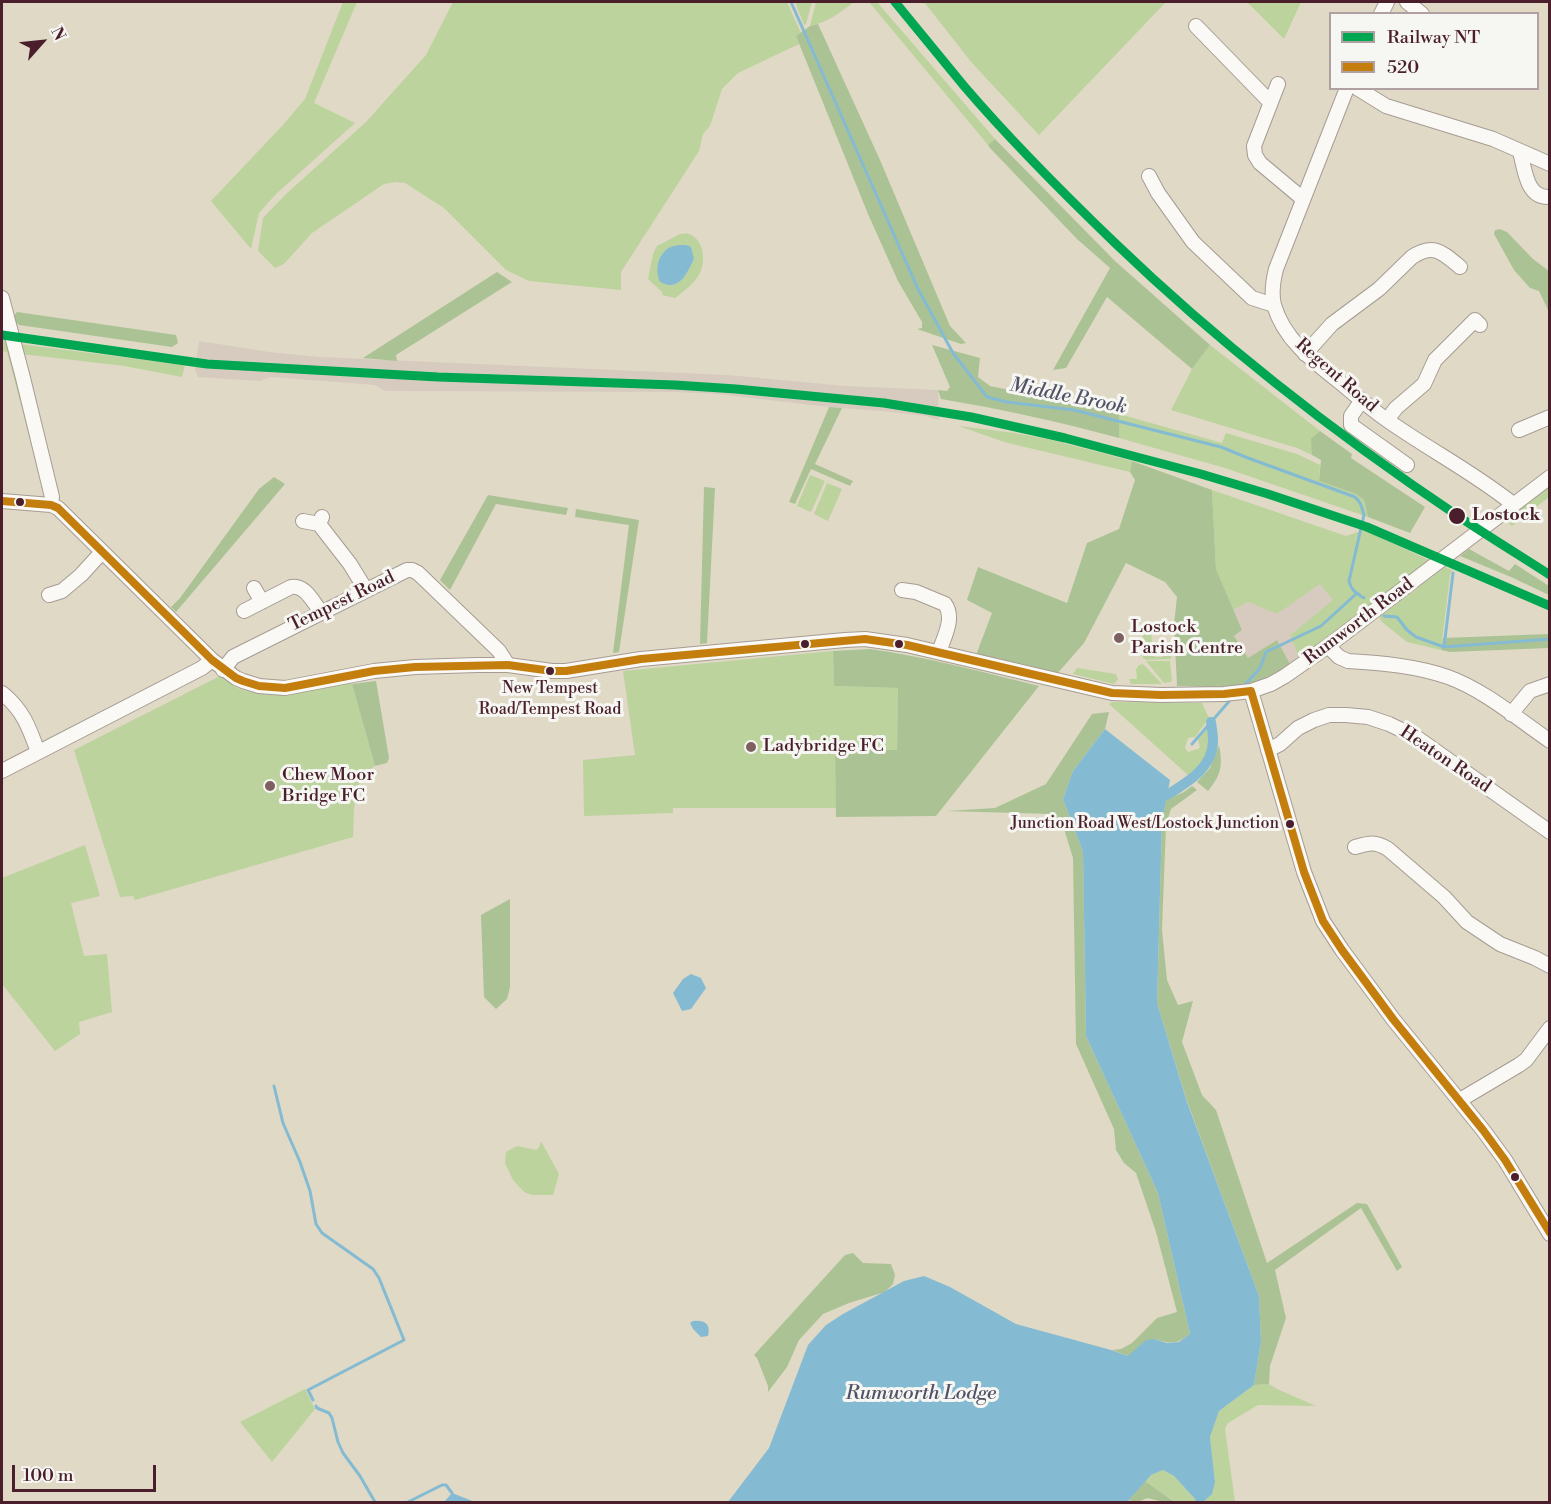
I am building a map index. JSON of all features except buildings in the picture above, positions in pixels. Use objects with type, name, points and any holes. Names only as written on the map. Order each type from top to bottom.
[{"type":"street","points":[[1407,2],[1420,12]]},
{"type":"street","points":[[1196,26],[1270,102]]},
{"type":"street","points":[[1278,84],[1254,146],[1255,155],[1260,163],[1303,199]]},
{"type":"street","name":"Regent Road","points":[[1346,90],[1276,269],[1272,292],[1274,305],[1293,341],[1305,354],[1387,420],[1491,486],[1513,504]]},
{"type":"street","points":[[1360,90],[1386,106],[1493,139],[1550,164]]},
{"type":"street","points":[[1520,152],[1533,192],[1538,196],[1550,197]]},
{"type":"street","points":[[1149,176],[1158,193],[1193,242],[1252,298],[1274,305]]},
{"type":"street","points":[[1305,354],[1332,324],[1368,298],[1420,252],[1430,249],[1439,250],[1460,266]]},
{"type":"street","points":[[2,298],[52,497],[51,505]]},
{"type":"street","points":[[1387,420],[1396,408],[1424,384],[1435,360],[1475,320],[1480,325]]},
{"type":"street","points":[[1362,400],[1351,416],[1351,425],[1407,465]]},
{"type":"street","points":[[1515,432],[1550,417]]},
{"type":"street","name":"Rumworth Road","points":[[1251,691],[1285,676],[1328,646],[1550,477]]},
{"type":"street","points":[[2,501],[51,505],[58,508],[223,670],[236,678],[259,686],[285,688],[374,671],[467,665],[508,665],[566,671],[641,659],[865,639],[939,652],[1112,693],[1161,695],[1251,691],[1304,872],[1323,921],[1393,1019],[1460,1100],[1505,1160],[1550,1234]]},
{"type":"street","points":[[303,521],[321,521],[366,590]]},
{"type":"street","points":[[58,596],[102,552]]},
{"type":"street","name":"Tempest Road","points":[[223,670],[233,657],[407,570],[418,573],[499,651],[508,665]]},
{"type":"street","points":[[244,611],[297,585],[303,588],[321,612]]},
{"type":"street","points":[[254,588],[262,602]]},
{"type":"street","points":[[902,590],[916,592],[945,604],[948,608],[949,622],[939,652]]},
{"type":"street","points":[[1328,646],[1348,661],[1409,667],[1449,678],[1480,693],[1550,741]]},
{"type":"street","points":[[2,771],[202,668],[212,660]]},
{"type":"street","points":[[1510,714],[1530,691],[1550,684]]},
{"type":"street","points":[[2,693],[26,719],[38,752]]},
{"type":"street","name":"Heaton Road","points":[[1268,750],[1280,744],[1298,729],[1329,715],[1368,717],[1416,737],[1550,832]]},
{"type":"street","points":[[1355,847],[1368,843],[1379,844],[1388,849],[1444,897],[1467,922],[1500,944],[1550,966]]},
{"type":"street","points":[[1460,1100],[1526,1060],[1550,1028]]},
{"type":"shaded area","points":[[199,341],[320,357],[728,375],[845,386],[938,390],[939,420],[926,416],[717,394],[385,391],[375,385],[271,377],[260,381],[198,377],[195,370]]},
{"type":"shaded area","points":[[1320,583],[1334,600],[1290,635],[1299,658],[1290,664],[1277,640],[1248,659],[1233,636],[1242,630],[1233,610],[1248,602],[1277,614]]},
{"type":"green space","points":[[343,2],[357,2],[314,103],[355,123],[276,194],[259,213],[251,249],[211,201],[305,99]]},
{"type":"green space","points":[[453,2],[787,2],[801,33],[796,36],[799,44],[738,73],[722,89],[710,126],[703,134],[699,151],[621,272],[621,290],[529,281],[506,270],[444,208],[405,183],[395,182],[384,184],[312,233],[284,264],[275,268],[258,251],[263,218],[286,194],[366,122],[426,55]]},
{"type":"green space","points":[[795,2],[812,2],[804,25]]},
{"type":"green space","points":[[816,2],[854,2],[828,20],[810,26]]},
{"type":"green space","points":[[869,2],[877,2],[995,139],[988,145]]},
{"type":"green space","points":[[924,2],[1166,2],[1039,135],[972,63]]},
{"type":"green space","points":[[1247,2],[1301,2],[1284,39]]},
{"type":"green space","points":[[818,24],[880,160],[950,326],[966,343],[961,344],[917,329],[922,328],[922,322],[898,281],[868,214],[796,36],[810,26]]},
{"type":"green space","points":[[995,139],[1115,261],[1210,345],[1192,369],[1107,297],[1066,368],[1053,370],[1110,268],[1077,239],[990,148],[988,145]]},
{"type":"green space","points":[[1500,229],[1507,232],[1533,259],[1549,271],[1549,312],[1539,291],[1530,288],[1514,270],[1494,234],[1495,230]]},
{"type":"green space","points":[[680,234],[689,234],[701,246],[703,264],[699,275],[675,298],[662,295],[663,293],[648,279],[657,246]],"holes":[[[694,259],[679,282],[670,285],[660,282]]]},
{"type":"green space","points":[[497,272],[512,282],[396,355],[397,361],[363,358]]},
{"type":"green space","points":[[17,312],[176,335],[178,343],[172,347],[19,325],[13,317]]},
{"type":"green space","points":[[2,340],[7,341],[36,446],[32,447],[7,352],[2,351]]},
{"type":"green space","points":[[19,344],[185,365],[182,377],[124,366],[22,354]]},
{"type":"green space","points":[[932,345],[980,358],[978,377],[990,386],[1119,414],[1119,438],[1030,416],[941,399],[938,390],[947,391],[950,387]]},
{"type":"green space","points":[[1210,345],[1320,431],[1312,439],[1312,455],[1297,448],[1171,410],[1192,369]]},
{"type":"green space","points":[[829,407],[842,408],[815,464],[853,481],[850,486],[811,469],[795,504],[789,502]]},
{"type":"green space","points":[[1119,414],[1222,443],[1226,433],[1297,454],[1320,465],[1319,481],[1356,494],[1364,500],[1368,517],[1225,468],[1119,438]]},
{"type":"green space","points":[[959,426],[1052,440],[1132,461],[1130,472],[1004,442]]},
{"type":"green space","points":[[1320,431],[1352,454],[1351,458],[1425,507],[1410,533],[1368,517],[1364,500],[1356,494],[1319,481],[1321,460],[1312,455],[1311,439]]},
{"type":"green space","points":[[1132,461],[1212,490],[1216,569],[1242,630],[1234,636],[1248,658],[1277,640],[1290,664],[1272,675],[1243,685],[1177,686],[1174,624],[1177,597],[1165,582],[1126,563],[1084,643],[1057,674],[976,655],[992,613],[967,600],[978,567],[1067,603],[1087,543],[1119,529],[1135,480],[1130,472]]},
{"type":"green space","points":[[810,475],[825,481],[811,512],[797,506]]},
{"type":"green space","points":[[274,477],[285,484],[176,612],[171,607],[180,598],[259,489]]},
{"type":"green space","points":[[827,483],[842,489],[828,521],[814,514]]},
{"type":"green space","points":[[1549,484],[1549,497],[1512,526],[1503,519]]},
{"type":"green space","points":[[704,487],[715,488],[707,643],[700,644]]},
{"type":"green space","points":[[1212,490],[1346,536],[1364,530],[1429,560],[1299,658],[1290,635],[1333,600],[1320,584],[1277,614],[1248,602],[1233,610],[1216,569]]},
{"type":"green space","points":[[488,495],[568,508],[566,515],[496,504],[450,590],[440,580]]},
{"type":"green space","points":[[576,509],[639,520],[619,652],[613,653],[629,525],[575,517]]},
{"type":"green space","points":[[1469,549],[1509,571],[1515,564],[1549,586],[1549,595],[1460,556]]},
{"type":"green space","points":[[1445,567],[1452,570],[1441,650],[1407,642],[1379,617]]},
{"type":"green space","points":[[1143,632],[1151,632],[1152,643],[1147,644],[1148,653],[1154,653],[1155,657],[1163,657],[1163,653],[1171,653],[1171,659],[1146,660],[1143,658]]},
{"type":"green space","points":[[1549,634],[1549,648],[1450,652],[1441,650],[1443,638]]},
{"type":"green space","points":[[870,649],[976,670],[1039,686],[936,816],[836,817],[835,749],[897,750],[898,688],[834,686],[833,651]]},
{"type":"green space","points":[[833,651],[834,686],[898,688],[897,750],[835,749],[836,808],[673,808],[673,813],[584,816],[583,760],[635,755],[623,671]]},
{"type":"green space","points":[[1146,661],[1170,661],[1172,681],[1164,683]]},
{"type":"green space","points":[[1143,664],[1162,684],[1131,684],[1129,679],[1137,679],[1136,669]]},
{"type":"green space","points":[[1077,668],[1116,674],[1118,679],[1114,684],[1073,674]]},
{"type":"green space","points":[[220,676],[240,689],[267,694],[294,693],[347,682],[352,684],[375,766],[367,772],[358,788],[355,798],[353,837],[135,900],[133,896],[120,897],[74,750]]},
{"type":"green space","points":[[376,681],[389,758],[387,763],[375,766],[352,684]]},
{"type":"green space","points":[[1112,702],[1202,703],[1209,718],[1195,737],[1188,738],[1185,748],[1188,752],[1200,748],[1198,739],[1208,728],[1208,750],[1204,759],[1188,775],[1109,704]]},
{"type":"green space","points":[[1109,712],[1105,729],[1073,771],[1063,799],[1083,852],[1086,1036],[1158,1193],[1190,1334],[1173,1343],[1154,1339],[1128,1356],[1112,1350],[1121,1349],[1132,1343],[1157,1318],[1177,1312],[1156,1232],[1136,1173],[1124,1163],[1116,1150],[1114,1129],[1076,1044],[1073,858],[1064,829],[1050,814],[946,811],[995,808],[1046,784],[1092,714]]},
{"type":"green space","points":[[1219,745],[1220,770],[1208,791],[1197,782],[1210,768]]},
{"type":"green space","points":[[1192,786],[1197,790],[1171,809],[1166,824],[1162,930],[1167,980],[1178,1005],[1193,1001],[1182,1042],[1202,1095],[1216,1110],[1267,1263],[1357,1203],[1367,1204],[1402,1267],[1397,1271],[1361,1208],[1275,1270],[1286,1318],[1270,1366],[1269,1384],[1254,1385],[1261,1342],[1259,1296],[1187,1101],[1157,1003],[1162,822],[1166,800]]},
{"type":"green space","points":[[85,845],[100,896],[71,903],[84,956],[107,954],[112,1012],[79,1022],[80,1034],[55,1051],[2,984],[2,878]]},
{"type":"green space","points":[[510,899],[510,987],[507,999],[496,1009],[484,997],[481,915]]},
{"type":"green space","points":[[541,1141],[559,1174],[553,1195],[532,1195],[524,1192],[513,1180],[505,1163],[506,1152],[517,1146],[536,1150]]},
{"type":"green space","points":[[853,1253],[863,1263],[891,1264],[895,1275],[893,1284],[885,1292],[823,1314],[799,1340],[787,1367],[768,1392],[768,1386],[754,1355],[845,1255]]},
{"type":"green space","points":[[1269,1384],[1316,1406],[1258,1405],[1228,1423],[1225,1429],[1235,1502],[1203,1502],[1215,1482],[1210,1437],[1219,1411],[1254,1385]]},
{"type":"green space","points":[[305,1389],[315,1409],[272,1462],[240,1422]]},
{"type":"green space","points":[[1163,1470],[1174,1476],[1196,1502],[1176,1502],[1145,1481],[1151,1475]]},
{"type":"green space","points":[[1145,1481],[1175,1502],[1147,1498],[1138,1502],[1129,1500]]},
{"type":"water","points":[[673,246],[691,247],[694,259],[685,276],[675,284],[660,282],[658,265],[663,253]]},
{"type":"water","name":"Rumworth Lodge","points":[[1105,729],[1170,780],[1162,822],[1157,1003],[1187,1102],[1259,1296],[1261,1342],[1254,1385],[1219,1411],[1210,1437],[1215,1482],[1212,1494],[1203,1502],[1196,1502],[1174,1476],[1163,1470],[1151,1475],[1128,1502],[728,1502],[769,1448],[808,1345],[826,1325],[904,1281],[924,1276],[950,1287],[1016,1324],[1128,1356],[1146,1340],[1179,1342],[1190,1334],[1158,1193],[1086,1036],[1083,852],[1063,799],[1073,771]]},
{"type":"water","points":[[691,974],[701,978],[706,988],[691,1009],[682,1011],[673,993],[683,979]]},
{"type":"water","points":[[701,1321],[708,1326],[708,1336],[701,1337],[693,1329],[690,1323]]},
{"type":"water","points":[[452,1493],[475,1502],[444,1502]]},
{"type":"waterway","name":"Middle Brook","points":[[791,2],[918,289],[953,353],[987,397],[1007,402],[1074,410],[1221,447],[1355,497],[1364,515],[1349,581],[1354,591],[1364,598]]},
{"type":"waterway","points":[[1444,647],[1453,573]]},
{"type":"waterway","points":[[1243,687],[1260,668],[1266,652],[1321,626],[1356,594]]},
{"type":"waterway","name":"Middle Brook","points":[[1384,616],[1397,617],[1416,637],[1444,647],[1550,639]]},
{"type":"waterway","points":[[1192,744],[1232,698]]},
{"type":"waterway","points":[[1167,795],[1204,767],[1212,751],[1211,722]]},
{"type":"waterway","points":[[274,1086],[283,1123],[310,1191],[316,1224],[322,1233],[373,1269],[379,1278],[404,1340],[308,1390],[313,1400]]},
{"type":"waterway","points":[[316,1406],[329,1413],[343,1453],[375,1502]]},
{"type":"waterway","points":[[408,1502],[442,1485],[446,1485],[452,1493]]},
{"type":"rail line","name":"NT","points":[[895,2],[964,86],[1019,147],[1115,243],[1196,317],[1324,421],[1458,516],[1550,575]]},
{"type":"rail line","name":"NT","points":[[2,335],[207,364],[438,377],[736,389],[884,403],[971,417],[1065,438],[1268,494],[1367,527],[1550,606]]},
{"type":"transit line","name":"520","points":[[2,501],[51,505],[58,508],[212,660],[236,678],[259,686],[285,688],[374,671],[415,667],[508,665],[566,671],[641,659],[865,639],[907,645],[1112,693],[1161,695],[1251,691],[1304,872],[1323,921],[1393,1019],[1505,1160],[1550,1233]]},
{"type":"place","name":"Lostock","points":[[1457,516]]},
{"type":"place","name":"Lostock Parish Centre","points":[[1119,638]]},
{"type":"place","name":"New Tempest Road/Tempest Road","points":[[550,671]]},
{"type":"place","name":"Ladybridge FC","points":[[751,747]]},
{"type":"place","name":"Chew Moor Bridge FC","points":[[270,786]]},
{"type":"place","name":"Junction Road West/Lostock Junction","points":[[1290,824]]}]
